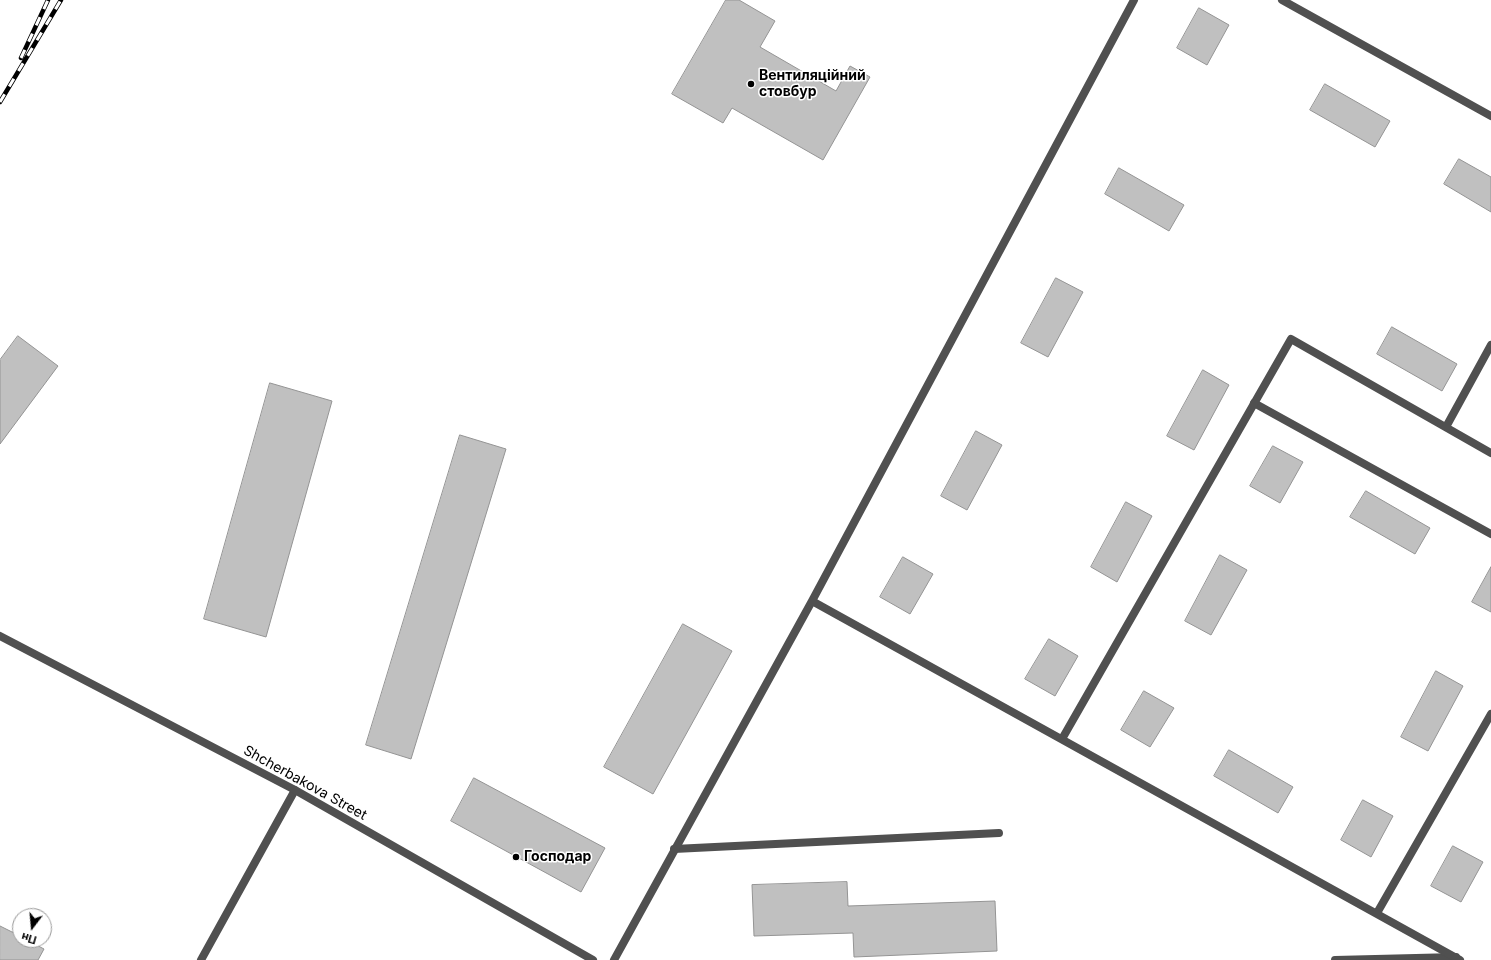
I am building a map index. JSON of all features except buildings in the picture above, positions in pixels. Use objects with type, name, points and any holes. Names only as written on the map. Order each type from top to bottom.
[{"type":"street","points":[[614,960],[812,601],[1134,0]]},
{"type":"street","points":[[1282,0],[1491,116]]},
{"type":"street","points":[[1062,739],[1291,339],[1491,452]]},
{"type":"street","points":[[1446,427],[1491,345]]},
{"type":"street","points":[[1254,403],[1491,534]]},
{"type":"street","points":[[812,601],[1458,959]]},
{"type":"street","name":"Shcherbakova Street","points":[[0,636],[295,790],[593,960]]},
{"type":"street","points":[[1377,914],[1491,714]]},
{"type":"street","points":[[201,960],[295,790]]},
{"type":"street","points":[[674,849],[999,833]]},
{"type":"street","points":[[1335,960],[1458,959]]},
{"type":"railway","points":[[21,58],[48,0]]},
{"type":"railway","points":[[0,102],[61,0]]},
{"type":"place","name":"Вентиляційний стовбур","points":[[751,84]]},
{"type":"place","name":"Господар","points":[[516,857]]}]
